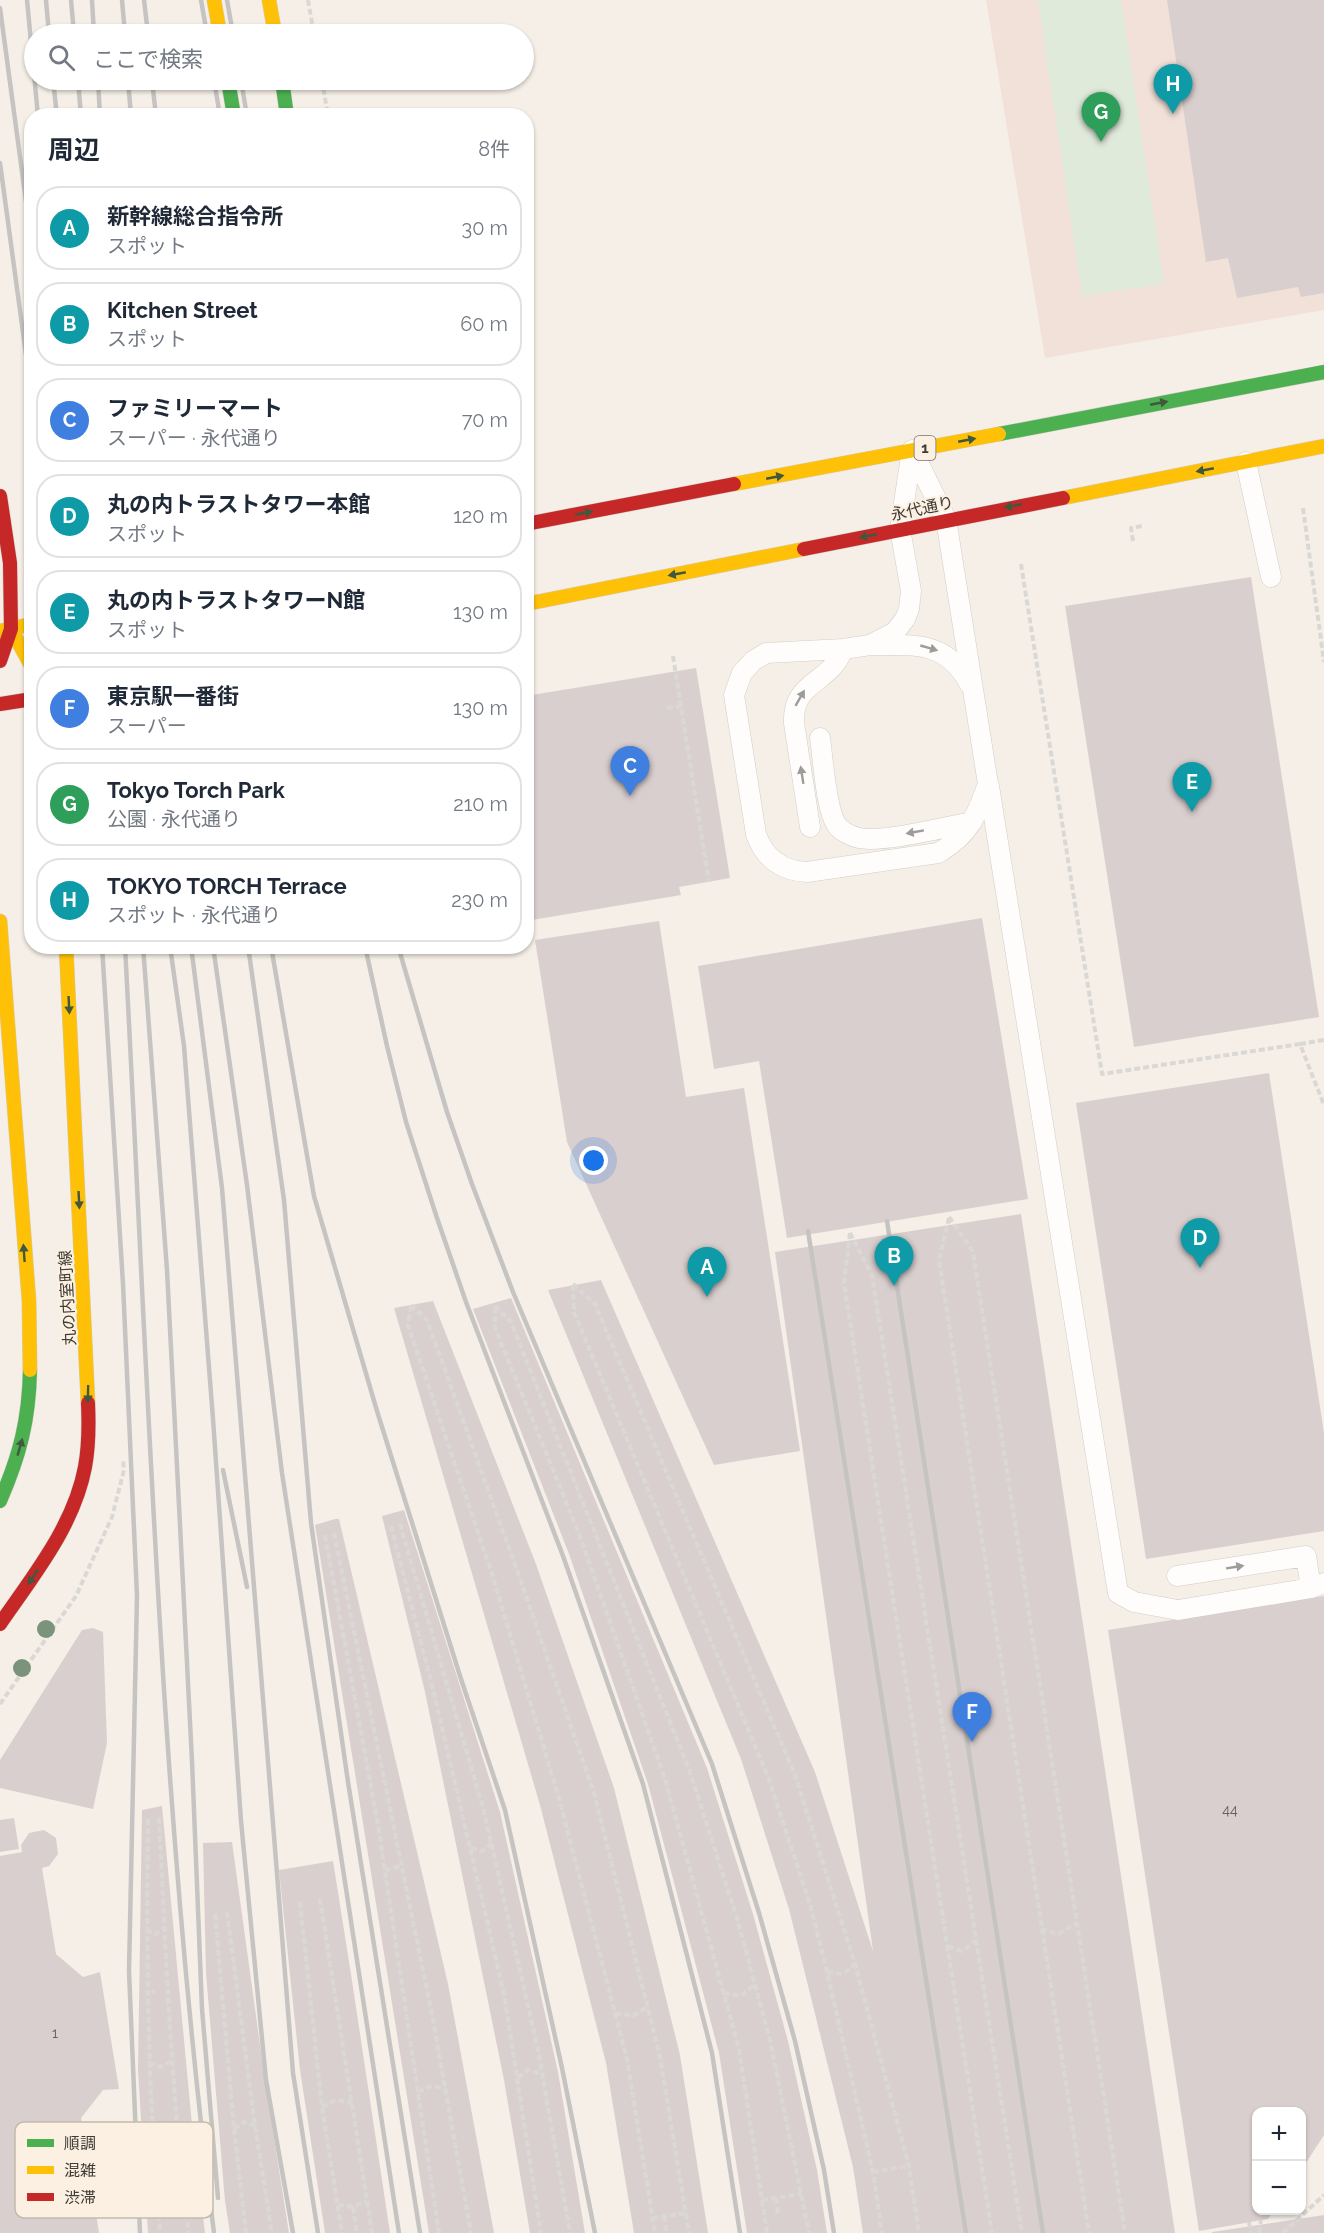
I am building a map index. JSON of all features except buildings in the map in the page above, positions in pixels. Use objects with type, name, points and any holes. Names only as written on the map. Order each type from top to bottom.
[{"type":"main road","points":[[214,0],[218,24]]},
{"type":"main road","points":[[269,0],[273,24]]},
{"type":"main road","points":[[230,90],[233,108]]},
{"type":"main road","points":[[283,90],[286,108]]},
{"type":"main road","name":"1","points":[[534,522],[1324,372]]},
{"type":"main road","name":"永代通り","points":[[534,602],[1324,446]]},
{"type":"main road","points":[[0,496],[10,563],[6,630],[0,661]]},
{"type":"main road","points":[[6,630],[24,626]]},
{"type":"main road","points":[[6,630],[24,656]]},
{"type":"main road","points":[[0,704],[24,700]]},
{"type":"main road","points":[[0,921],[31,1358],[23,1436],[9,1485],[0,1501]]},
{"type":"main road","name":"丸の内室町線","points":[[0,1624],[43,1562],[75,1502],[84,1475],[88,1380],[66,954]]},
{"type":"lane","points":[[912,450],[946,519],[1118,1593],[1134,1602],[1178,1610],[1318,1586],[1306,1556],[1176,1570],[1178,1610]]},
{"type":"lane","points":[[870,645],[895,632],[909,609],[911,591],[900,529],[912,450]]},
{"type":"lane","points":[[1246,462],[1271,577]]},
{"type":"lane","points":[[973,691],[964,674],[940,651],[920,645],[870,645],[843,649],[766,653],[747,667],[735,687],[734,695],[756,834],[766,854],[785,867],[807,872],[938,854],[955,843],[972,822],[988,784]]},
{"type":"lane","points":[[810,827],[794,723],[795,705],[803,691],[831,670],[843,649]]},
{"type":"lane","points":[[820,738],[831,812],[836,825],[843,831],[860,838],[878,838],[972,822]]},
{"type":"path","points":[[308,0],[312,24]]},
{"type":"path","points":[[324,90],[327,108]]},
{"type":"path","points":[[1304,508],[1324,662]]},
{"type":"path","points":[[1133,541],[1131,528],[1142,526]]},
{"type":"path","points":[[1021,564],[1101,1074],[1324,1040]]},
{"type":"path","points":[[673,657],[709,882]]},
{"type":"path","points":[[667,708],[681,706]]},
{"type":"path","points":[[1300,1044],[1324,1105]]},
{"type":"path","points":[[1089,2233],[939,1260],[949,1217],[973,1252],[1125,2233]]},
{"type":"path","points":[[992,2233],[844,1283],[850,1233],[872,1275],[1022,2233]]},
{"type":"path","points":[[882,2233],[873,2172],[810,1904],[768,1777],[574,1312],[573,1284],[595,1304],[795,1776],[855,1964],[909,2166],[920,2233]]},
{"type":"path","points":[[655,2233],[627,2059],[560,1802],[493,1577],[408,1324],[411,1305],[426,1320],[518,1573],[594,1793],[660,2057],[689,2233]]},
{"type":"path","points":[[767,2233],[739,2049],[665,1779],[578,1531],[495,1328],[495,1306],[512,1322],[690,1772],[737,1918],[770,2040],[809,2233]]},
{"type":"path","points":[[400,1524],[484,1810],[542,2074],[570,2233]]},
{"type":"path","points":[[391,1526],[433,1689],[504,1994],[541,2233]]},
{"type":"path","points":[[334,1533],[402,1866],[471,2233]]},
{"type":"path","points":[[325,1535],[385,1870],[439,2233]]},
{"type":"path","points":[[159,1818],[177,2122]]},
{"type":"path","points":[[148,1819],[146,1930],[151,2122]]},
{"type":"path","points":[[471,1848],[482,1851],[492,1844]]},
{"type":"path","points":[[385,1870],[402,1866]]},
{"type":"path","points":[[320,1899],[372,2233]]},
{"type":"path","points":[[300,1902],[322,2107],[342,2233]]},
{"type":"path","points":[[227,1912],[255,2126],[272,2233]]},
{"type":"path","points":[[215,1914],[234,2129],[246,2233]]},
{"type":"path","points":[[1041,1929],[1058,1934],[1077,1923]]},
{"type":"path","points":[[146,1930],[155,1934],[165,1929]]},
{"type":"path","points":[[948,1946],[962,1951],[976,1941]]},
{"type":"path","points":[[827,1972],[843,1974],[855,1964]]},
{"type":"path","points":[[724,1993],[741,1996],[755,1984]]},
{"type":"path","points":[[615,2013],[633,2016],[647,2007]]},
{"type":"path","points":[[149,2064],[161,2067],[173,2061]]},
{"type":"path","points":[[517,2078],[528,2070],[542,2074]]},
{"type":"path","points":[[418,2092],[429,2087],[445,2087]]},
{"type":"path","points":[[322,2107],[336,2100],[352,2103]]},
{"type":"path","points":[[234,2129],[244,2122],[255,2126]]},
{"type":"path","points":[[873,2172],[909,2166]]},
{"type":"path","points":[[762,2200],[802,2194]]},
{"type":"path","points":[[1283,2233],[1324,2195]]},
{"type":"path","points":[[776,2198],[778,2214]]},
{"type":"path","points":[[338,2205],[353,2208],[367,2201]]},
{"type":"path","points":[[353,2208],[357,2233]]},
{"type":"path","points":[[652,2218],[686,2213]]},
{"type":"path","points":[[665,2216],[666,2233]]},
{"type":"path","points":[[159,2218],[160,2233]]},
{"type":"path","points":[[187,2218],[189,2233]]},
{"type":"path","points":[[1259,2233],[1261,2220]]},
{"type":"path","points":[[1249,2222],[1251,2233]]},
{"type":"shaded area","points":[[986,0],[1324,0],[1324,310],[1045,358]]},
{"type":"green space","points":[[1038,0],[1121,0],[1164,284],[1082,296]]},
{"type":"railway","points":[[27,0],[29,24]]},
{"type":"railway","points":[[46,0],[48,24]]},
{"type":"railway","points":[[71,0],[73,24]]},
{"type":"railway","points":[[92,0],[93,24]]},
{"type":"railway","points":[[122,0],[124,24]]},
{"type":"railway","points":[[144,0],[147,24]]},
{"type":"railway","points":[[201,0],[205,24]]},
{"type":"railway","points":[[227,0],[231,24]]},
{"type":"railway","points":[[0,8],[24,186]]},
{"type":"railway","points":[[36,90],[37,108]]},
{"type":"railway","points":[[54,90],[56,108]]},
{"type":"railway","points":[[79,90],[80,108]]},
{"type":"railway","points":[[99,90],[100,108]]},
{"type":"railway","points":[[129,90],[130,108]]},
{"type":"railway","points":[[153,90],[155,108]]},
{"type":"railway","points":[[216,90],[219,108]]},
{"type":"railway","points":[[243,90],[246,108]]},
{"type":"railway","points":[[0,163],[24,340]]},
{"type":"railway","points":[[102,954],[123,1284],[137,1596],[129,1971],[135,2122]]},
{"type":"railway","points":[[125,954],[149,1430],[168,1752],[202,2122]]},
{"type":"railway","points":[[144,954],[167,1270],[202,2009],[212,2122]]},
{"type":"railway","points":[[171,954],[184,1046],[241,1821],[266,2080],[293,2233]]},
{"type":"railway","points":[[192,954],[222,1188],[293,2073],[318,2233]]},
{"type":"railway","points":[[214,954],[247,1185],[282,1473],[399,2233]]},
{"type":"railway","points":[[249,954],[284,1200],[311,1523],[348,1782],[420,2233]]},
{"type":"railway","points":[[272,954],[314,1196],[377,1411],[461,1679],[505,1810],[562,2068],[595,2233]]},
{"type":"railway","points":[[367,954],[406,1122],[437,1218],[466,1302],[563,1556],[643,1784],[712,2053],[740,2233]]},
{"type":"railway","points":[[400,954],[447,1112],[513,1292],[712,1764],[759,1913],[795,2041],[824,2170],[834,2233]]},
{"type":"railway","points":[[887,1221],[1043,2233]]},
{"type":"railway","points":[[808,1231],[966,2233]]},
{"type":"railway","points":[[223,1470],[247,1587]]},
{"type":"railway","points":[[213,2139],[218,2198]]},
{"type":"railway","points":[[139,2218],[140,2233]]},
{"type":"railway","points":[[212,2218],[214,2233]]},
{"type":"traffic: fast","points":[[230,90],[233,108]]},
{"type":"traffic: fast","points":[[283,90],[286,108]]},
{"type":"traffic: fast","points":[[999,434],[1324,372]]},
{"type":"traffic: fast","points":[[0,1501],[22,1437],[28,1405],[30,1370]]},
{"type":"traffic: slow","points":[[214,0],[218,24]]},
{"type":"traffic: slow","points":[[269,0],[273,24]]},
{"type":"traffic: slow","points":[[734,484],[999,434]]},
{"type":"traffic: slow","points":[[1063,498],[1324,446]]},
{"type":"traffic: slow","points":[[534,602],[804,549]]},
{"type":"traffic: slow","points":[[0,631],[24,626]]},
{"type":"traffic: slow","points":[[11,629],[24,653]]},
{"type":"traffic: slow","points":[[0,921],[29,1301],[30,1370]]},
{"type":"traffic: slow","points":[[66,954],[88,1403]]},
{"type":"traffic: jam","points":[[534,522],[734,484]]},
{"type":"traffic: jam","points":[[0,496],[10,563],[11,629],[0,661]]},
{"type":"traffic: jam","points":[[804,549],[1063,498]]},
{"type":"traffic: jam","points":[[0,704],[24,700]]},
{"type":"traffic: jam","points":[[0,1624],[51,1550],[72,1510],[85,1467],[88,1403]]},
{"type":"place","name":"TOKYO TORCH Terrace","points":[[1173,114]]},
{"type":"place","name":"Tokyo Torch Park","points":[[1101,142]]},
{"type":"place","name":"ファミリーマート","points":[[630,796]]},
{"type":"place","name":"丸の内トラストタワーN館","points":[[1192,812]]},
{"type":"place","name":"丸の内トラストタワー本館","points":[[1200,1268]]},
{"type":"place","name":"Kitchen Street","points":[[894,1286]]},
{"type":"place","name":"新幹線総合指令所","points":[[707,1297]]},
{"type":"place","name":"東京駅一番街","points":[[972,1742]]}]
